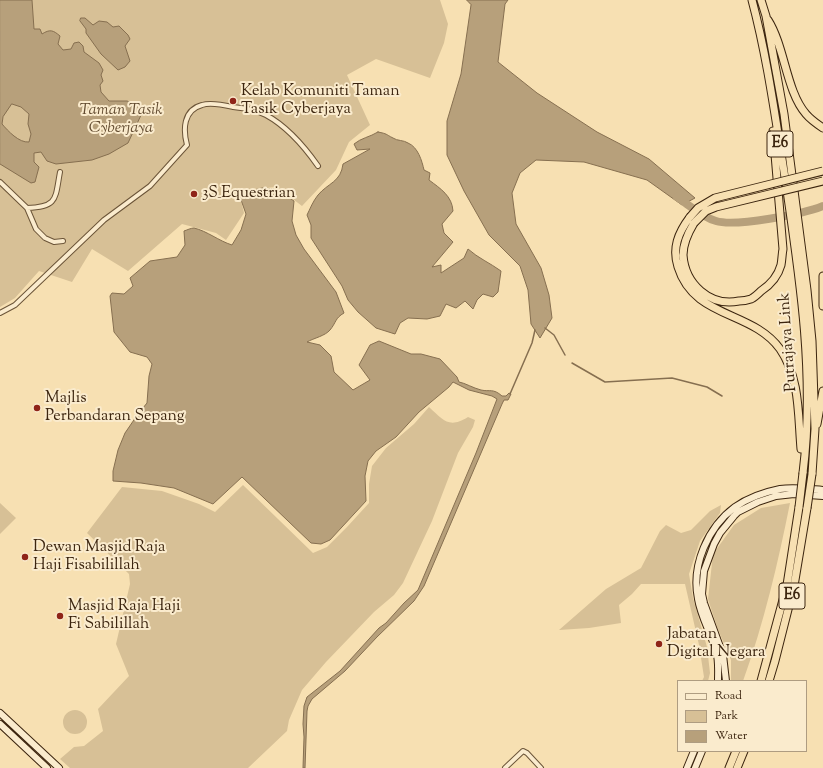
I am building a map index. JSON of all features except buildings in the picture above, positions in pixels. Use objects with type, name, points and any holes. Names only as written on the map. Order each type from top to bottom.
[{"type":"highway","name":"Putrajaya Link","points":[[752,0],[773,98],[791,220],[812,341],[815,429],[812,474],[794,586],[775,661],[768,680]]},
{"type":"highway","name":"Putrajaya Link","points":[[761,0],[766,16],[784,114],[804,290],[808,387],[803,473],[787,585],[761,680]]},
{"type":"highway","points":[[766,16],[774,29],[791,84],[799,102],[806,114],[823,128]]},
{"type":"highway","points":[[773,98],[771,108],[782,230],[783,249],[781,266],[768,287],[751,299],[722,302],[712,298],[696,286],[687,271],[683,254],[692,220],[698,208],[715,198],[823,171]]},
{"type":"highway","points":[[804,460],[801,453],[797,389],[793,375],[779,348],[755,328],[708,305],[691,292],[681,275],[675,254],[678,237],[683,226],[706,211],[716,207],[823,181]]},
{"type":"highway","points":[[823,276],[823,306]]},
{"type":"highway","points":[[815,429],[819,420],[823,391]]},
{"type":"highway","points":[[729,768],[736,752]]},
{"type":"highway","points":[[737,768],[744,752]]},
{"type":"main road","points":[[718,680],[716,652],[701,614],[697,598],[698,567],[705,544],[714,528],[725,516],[736,506],[754,497],[774,490],[793,488],[823,490]]},
{"type":"main road","points":[[726,680],[723,655],[702,594],[704,571],[720,532],[738,512],[758,502],[783,495],[823,496]]},
{"type":"main road","points":[[0,713],[59,768]]},
{"type":"main road","points":[[0,724],[47,768]]},
{"type":"main road","points":[[687,768],[694,752]]},
{"type":"main road","points":[[695,768],[702,752]]},
{"type":"street","points":[[2,312],[15,305],[104,220],[150,186],[187,145],[184,126],[188,115],[195,108],[203,104],[244,108],[261,113],[293,134],[318,166]]},
{"type":"street","points":[[27,208],[41,208],[54,201],[60,172]]},
{"type":"street","points":[[0,182],[27,208],[36,229],[44,238],[54,242],[63,242]]},
{"type":"street","points":[[505,768],[523,751],[527,753],[541,768]]},
{"type":"green space","name":"Taman Tasik Cyberjaya","points":[[0,0],[440,0],[448,24],[444,43],[430,78],[376,59],[347,75],[370,125],[349,142],[336,170],[302,206],[277,187],[250,189],[240,197],[244,213],[226,240],[216,233],[182,224],[128,271],[92,249],[72,282],[39,271],[15,298],[0,307]]},
{"type":"green space","points":[[429,407],[442,419],[451,423],[461,421],[468,417],[475,420],[473,427],[458,453],[432,521],[403,583],[394,595],[374,612],[326,662],[302,690],[289,720],[287,731],[248,768],[70,768],[60,759],[74,747],[84,746],[103,731],[98,709],[129,676],[116,644],[130,584],[129,574],[87,533],[122,487],[162,491],[199,504],[215,512],[243,485],[313,553],[327,547],[369,503],[369,484],[372,466],[386,448],[414,424]]},
{"type":"green space","points":[[0,503],[16,518],[0,534]]},
{"type":"green space","points":[[790,503],[770,593],[751,659],[743,680],[731,680],[731,660],[717,627],[708,599],[713,554],[734,525],[761,508]]},
{"type":"green space","points":[[721,505],[720,513],[700,541],[689,574],[693,598],[707,647],[710,673],[708,680],[702,680],[704,677],[699,645],[685,584],[641,584],[619,605],[621,623],[589,628],[559,630],[606,589],[641,568],[660,531],[666,525],[681,533],[691,530],[710,511]]},
{"type":"green space","points":[[75,710],[84,713],[87,722],[84,731],[75,734],[66,731],[63,722],[66,713]]},
{"type":"water","points":[[0,0],[32,0],[34,29],[40,29],[42,34],[47,31],[53,31],[58,34],[60,36],[58,44],[63,50],[71,49],[74,43],[79,42],[83,46],[84,52],[99,63],[103,70],[101,75],[103,81],[100,85],[101,92],[109,101],[127,101],[139,105],[142,113],[128,143],[109,154],[92,160],[56,164],[47,161],[41,152],[34,153],[34,162],[39,167],[35,182],[31,183],[0,164]],"holes":[[[12,104],[21,107],[29,114],[28,124],[31,134],[29,142],[21,141],[2,124],[3,117]]]},
{"type":"water","points":[[467,0],[508,0],[505,4],[498,62],[537,93],[597,132],[649,159],[695,198],[682,205],[647,180],[584,162],[536,160],[520,173],[512,193],[516,224],[541,268],[549,295],[552,318],[540,338],[531,324],[528,290],[520,266],[489,235],[464,191],[447,155],[447,121],[461,74],[471,5]]},
{"type":"water","points":[[81,18],[85,18],[93,25],[99,21],[107,22],[113,27],[119,26],[128,35],[130,39],[125,46],[130,61],[125,67],[118,70],[101,54],[86,33],[86,29],[80,21]]},
{"type":"water","points":[[378,132],[411,145],[417,151],[424,170],[430,173],[429,180],[445,193],[451,201],[453,211],[442,224],[444,233],[453,242],[432,267],[441,265],[441,273],[464,258],[468,249],[501,271],[498,292],[493,297],[483,294],[477,300],[473,309],[465,301],[456,308],[446,304],[440,316],[427,319],[408,318],[400,323],[395,334],[376,328],[358,312],[348,300],[342,286],[311,238],[311,225],[307,215],[318,195],[340,175],[343,164],[370,149],[357,150],[354,144]]},
{"type":"water","points":[[263,188],[276,189],[294,201],[292,221],[296,235],[304,249],[336,292],[344,313],[337,319],[328,332],[307,342],[320,345],[331,356],[334,372],[353,390],[370,380],[359,365],[370,345],[379,341],[411,354],[421,354],[440,359],[457,377],[459,382],[481,390],[494,391],[502,396],[506,396],[509,393],[511,394],[508,400],[504,400],[502,404],[424,586],[414,601],[345,671],[312,699],[308,706],[305,768],[303,768],[303,724],[304,706],[307,697],[340,671],[379,628],[386,623],[418,590],[476,453],[497,399],[492,396],[469,390],[453,382],[419,412],[396,437],[376,451],[368,461],[365,476],[366,501],[330,540],[321,544],[311,543],[242,477],[213,504],[174,488],[141,483],[113,481],[113,471],[118,450],[125,433],[147,403],[149,376],[152,364],[147,357],[130,352],[114,332],[110,296],[112,293],[124,294],[133,286],[130,278],[150,261],[177,257],[185,245],[184,231],[194,228],[204,231],[232,245],[241,230],[246,214],[240,197],[249,191]]},
{"type":"waterway","points":[[677,197],[706,217],[716,221],[725,222],[770,219],[801,213],[823,206]]},
{"type":"waterway","points":[[545,328],[554,335],[565,355]]},
{"type":"waterway","points":[[510,394],[532,343],[535,330]]},
{"type":"waterway","points":[[572,363],[605,382],[672,378],[707,387],[722,396]]},
{"type":"place","name":"Kelab Komuniti Taman Tasik Cyberjaya","points":[[233,101]]},
{"type":"place","name":"3S_Equestrian","points":[[194,194]]},
{"type":"place","name":"Majlis Perbandaran Sepang","points":[[37,408]]},
{"type":"place","name":"Dewan Masjid Raja Haji Fisabilillah","points":[[25,557]]},
{"type":"place","name":"Masjid Raja Haji Fi Sabilillah","points":[[60,616]]},
{"type":"place","name":"Jabatan Digital Negara","points":[[659,644]]}]
